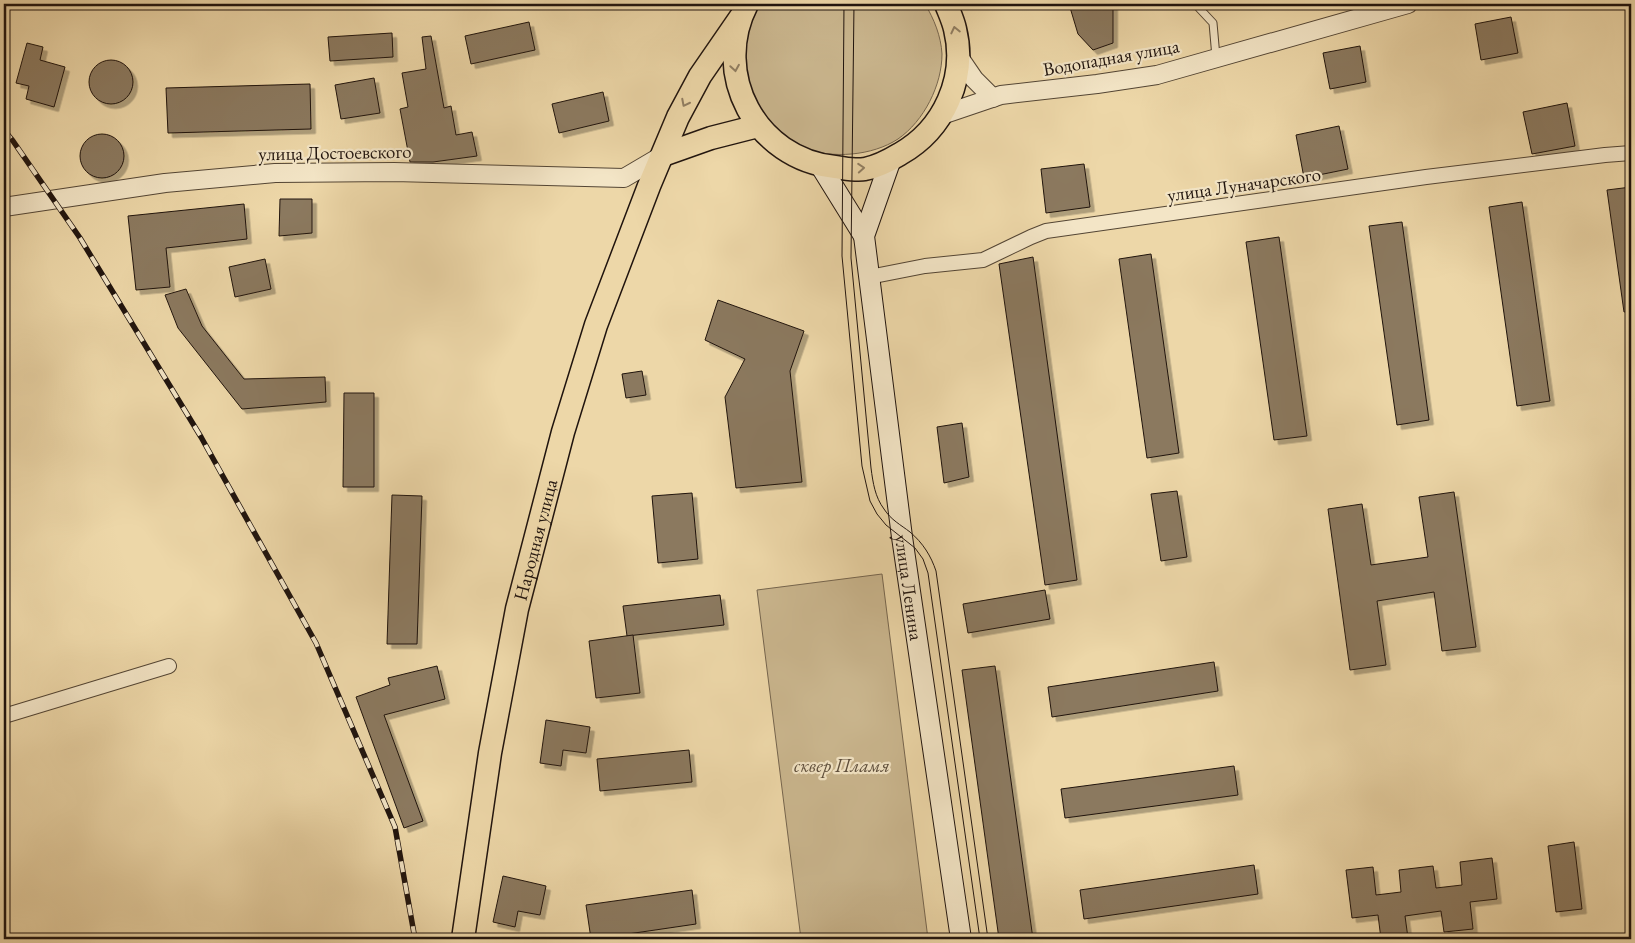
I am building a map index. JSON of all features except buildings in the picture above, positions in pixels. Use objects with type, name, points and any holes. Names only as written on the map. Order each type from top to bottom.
[{"type":"main road","points":[[743,11],[733,56],[739,93],[758,126],[786,151],[820,165],[865,169],[890,159],[910,148],[928,133],[942,115],[949,101],[958,72],[959,56],[956,29],[946,4]]},
{"type":"main road","name":"Народная улица","points":[[463,939],[490,753],[517,609],[563,432],[594,334],[649,186],[678,117],[700,76],[743,11]]},
{"type":"main road","points":[[662,155],[711,138],[758,126]]},
{"type":"main road","points":[[864,236],[890,159]]},
{"type":"main road","points":[[820,165],[851,218],[864,236]]},
{"type":"main road","name":"улица Ленина","points":[[864,236],[902,536],[961,939]]},
{"type":"street","name":"Водопадная улица","points":[[942,115],[1013,93],[1157,75],[1377,8],[1408,4]]},
{"type":"street","points":[[959,56],[974,79],[992,98]]},
{"type":"street","name":"улица Луначарского","points":[[869,277],[925,266],[983,260],[1031,236],[1046,231],[1426,177],[1631,153]]},
{"type":"street","name":"улица Достоевского","points":[[4,207],[165,183],[275,173],[394,172],[624,178],[662,155]]},
{"type":"street","points":[[4,716],[169,666]]},
{"type":"lane","points":[[1199,8],[1213,23],[1216,58]]},
{"type":"green space","points":[[759,4],[925,4],[936,28],[942,54],[939,78],[930,101],[916,122],[898,139],[888,145],[852,154],[826,154],[803,148],[770,124],[762,114],[748,84],[744,64],[745,42],[750,22]]},
{"type":"green space","name":"сквер Пламя","points":[[882,574],[928,939],[801,939],[757,590]]},
{"type":"tram line","points":[[844,4],[842,256],[862,466],[870,501],[877,514],[886,525],[915,548],[923,559],[928,573],[980,939]]},
{"type":"tram line","points":[[854,4],[851,258],[872,474],[878,500],[887,513],[923,545],[936,571],[988,939]]},
{"type":"railway","points":[[4,130],[80,238],[201,437],[316,643],[395,827],[415,939]]}]
